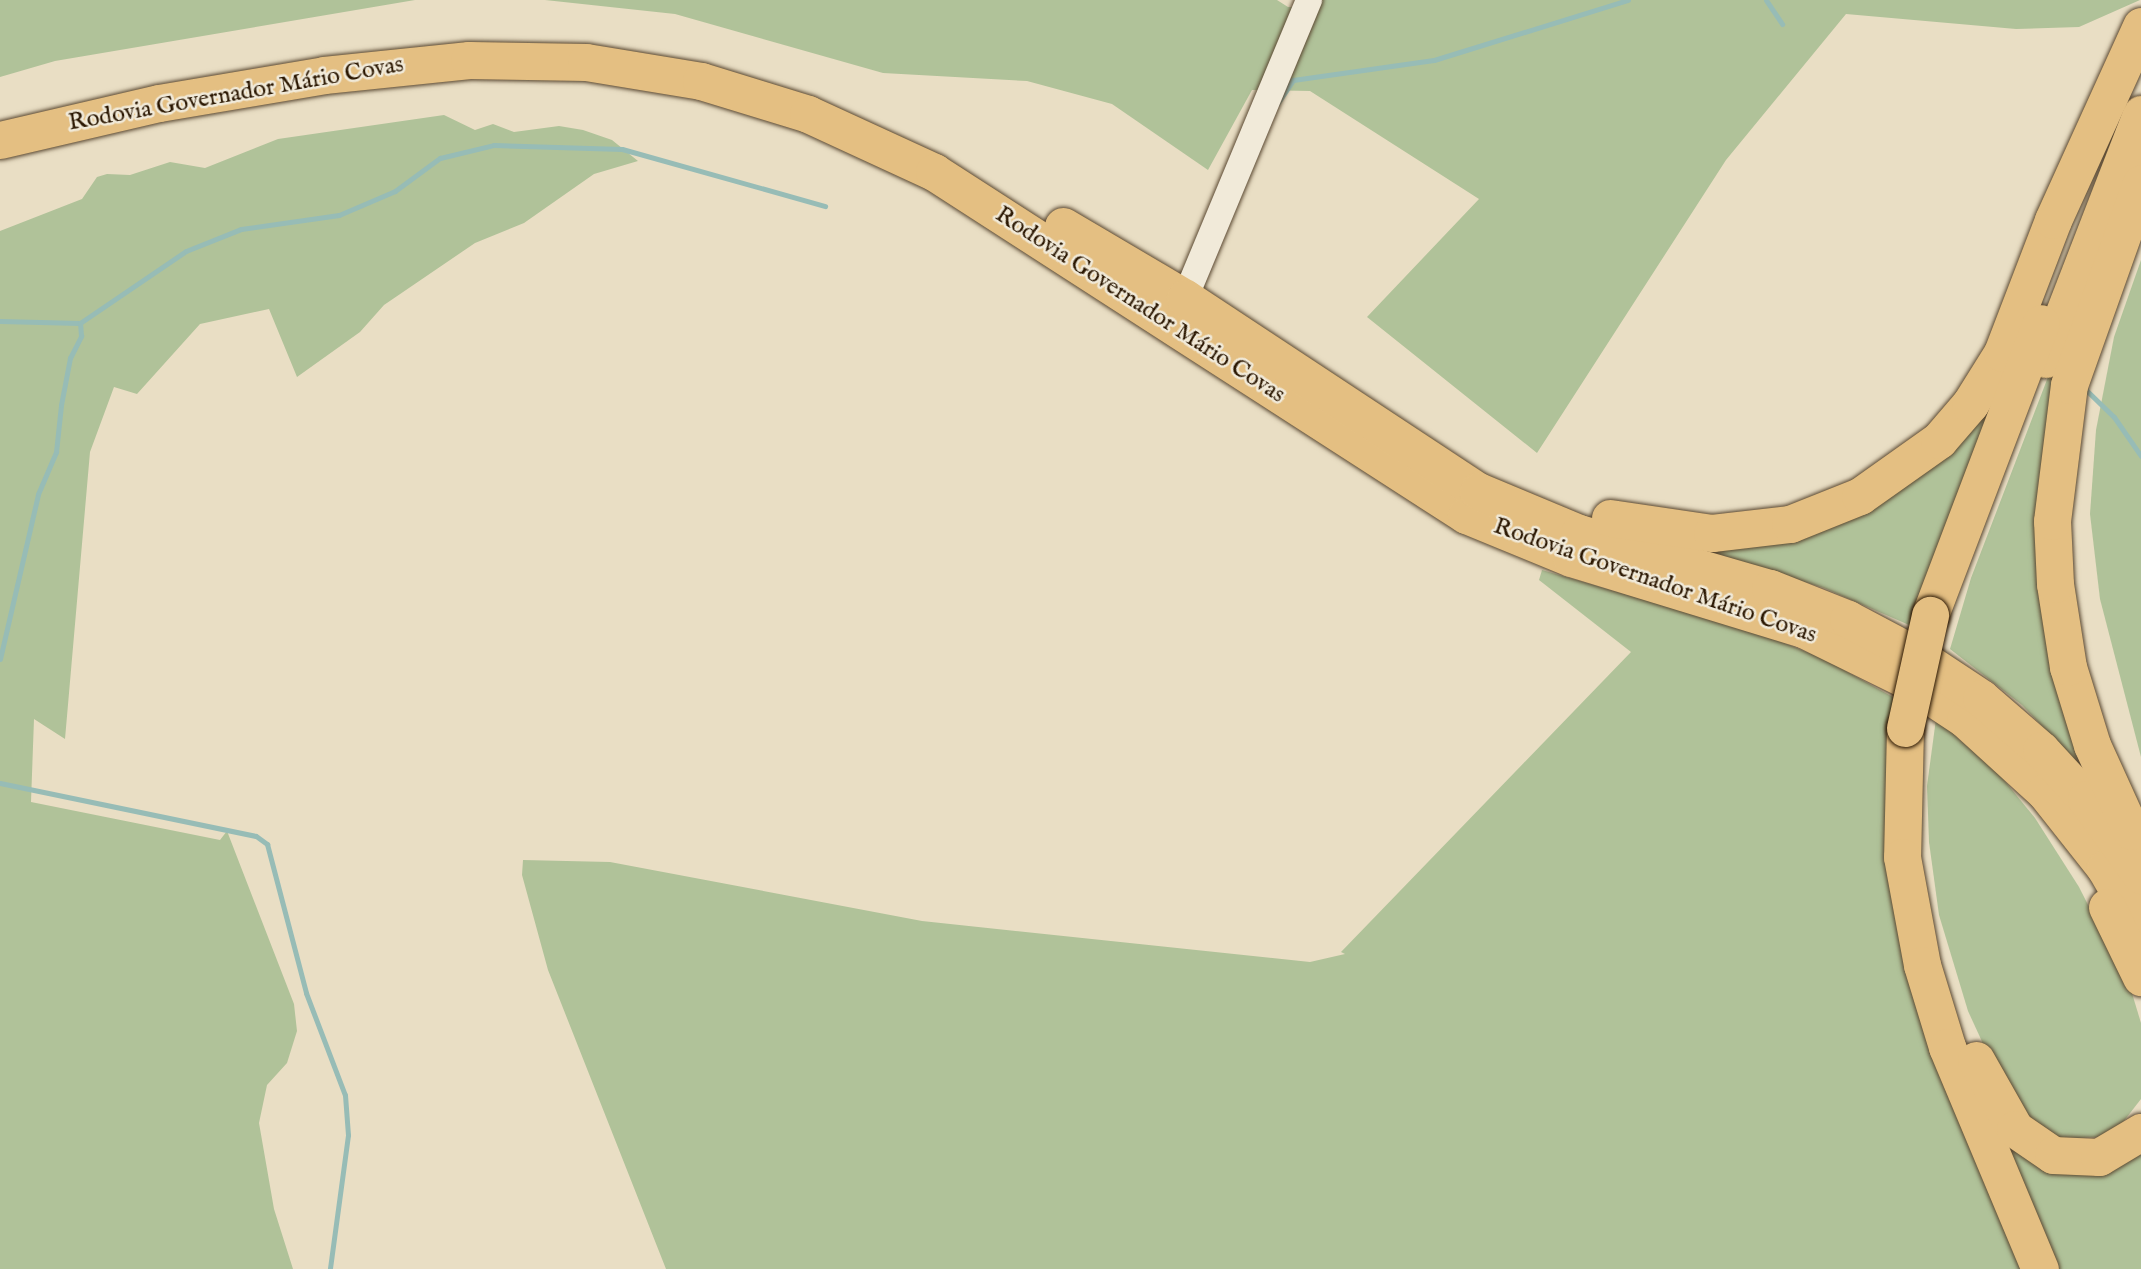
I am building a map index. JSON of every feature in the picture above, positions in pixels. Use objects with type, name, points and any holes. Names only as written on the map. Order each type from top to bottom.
[{"type":"highway","points":[[1262,351],[1450,456],[1584,512],[1652,527],[1712,533],[1764,529],[1815,516],[1860,496],[1921,455],[1987,379],[2141,26]]},
{"type":"highway","name":"Rodovia Governador Mário Covas","points":[[0,115],[153,79],[383,42],[534,37],[641,49],[772,79],[905,132],[1185,298],[1445,472],[1512,507],[1770,588],[1848,619],[1916,655],[1981,698],[2041,750],[2086,799],[2141,875]]},
{"type":"highway","name":"Rodovia Governador Mário Covas","points":[[0,140],[159,103],[324,75],[469,60],[586,62],[701,81],[759,97],[850,130],[934,172],[1466,515],[1571,558],[1718,599],[1815,634],[1903,678],[1977,729],[2066,817],[2141,930]]},
{"type":"highway","points":[[2040,1269],[1947,1047],[1922,965],[1902,856],[1914,730],[1939,617],[2141,64]]},
{"type":"highway","points":[[1939,617],[2141,114]]},
{"type":"highway","points":[[2141,183],[2069,385],[2052,521],[2060,625],[2078,706],[2107,782],[2141,846]]},
{"type":"highway","points":[[1977,729],[2061,830],[2141,977]]},
{"type":"highway","points":[[1914,730],[1919,824],[1927,899],[1961,1025],[2006,1116],[2026,1140],[2068,1158],[2113,1152],[2141,1132]]},
{"type":"street","points":[[1185,298],[1309,0]]},
{"type":"green space","points":[[0,0],[415,0],[55,61],[0,77]]},
{"type":"green space","points":[[545,0],[1277,0],[1288,7],[1310,7],[1319,0],[2140,0],[2079,27],[2016,29],[1846,14],[1726,160],[1537,453],[1367,317],[1479,199],[1310,91],[1252,90],[1208,170],[1112,104],[1027,81],[883,73],[675,14]]},
{"type":"green space","points":[[444,115],[475,130],[493,124],[514,132],[559,126],[583,130],[612,140],[638,161],[594,174],[524,223],[475,243],[384,305],[360,332],[297,377],[269,309],[200,324],[137,394],[114,387],[90,452],[65,739],[34,719],[31,802],[220,840],[227,831],[294,1004],[297,1031],[287,1063],[267,1085],[259,1123],[274,1209],[293,1269],[0,1269],[0,231],[82,199],[97,177],[107,174],[130,175],[170,162],[205,168],[278,139]]},
{"type":"green space","points":[[2130,163],[2049,458],[2101,788],[2022,705],[1950,649],[1971,578]]},
{"type":"green space","points":[[2141,260],[2141,757],[2100,599],[2090,514],[2096,430],[2114,337]]},
{"type":"green space","points":[[2006,371],[1916,628],[1824,588],[1704,550],[1790,532]]},
{"type":"green space","points":[[1542,570],[1762,634],[1824,659],[1900,701],[1891,798],[2031,1269],[666,1269],[548,970],[522,875],[523,860],[610,862],[922,921],[1310,962],[1345,954],[1341,952],[1631,652],[1539,580]]},
{"type":"green space","points":[[1936,719],[1999,774],[2035,818],[2079,887],[2131,990],[2141,1023],[2141,1099],[2120,1126],[2098,1137],[2060,1139],[2036,1127],[1996,1072],[1968,1011],[1939,915],[1929,842],[1927,786]]},
{"type":"green space","points":[[1993,1123],[2058,1172],[2104,1172],[2141,1153],[2141,1269],[2049,1269]]},
{"type":"waterway","points":[[1277,104],[1293,80],[1434,60],[1628,0]]},
{"type":"waterway","points":[[1766,0],[1782,24]]},
{"type":"waterway","points":[[0,321],[80,323],[186,251],[241,229],[339,215],[395,191],[440,158],[494,145],[622,149],[825,206]]},
{"type":"waterway","points":[[0,659],[38,494],[56,452],[61,405],[70,358],[81,336],[80,323]]},
{"type":"waterway","points":[[2083,387],[2114,417],[2141,456]]},
{"type":"waterway","points":[[0,783],[256,836],[267,844],[306,993],[345,1095],[348,1135],[330,1269]]}]
